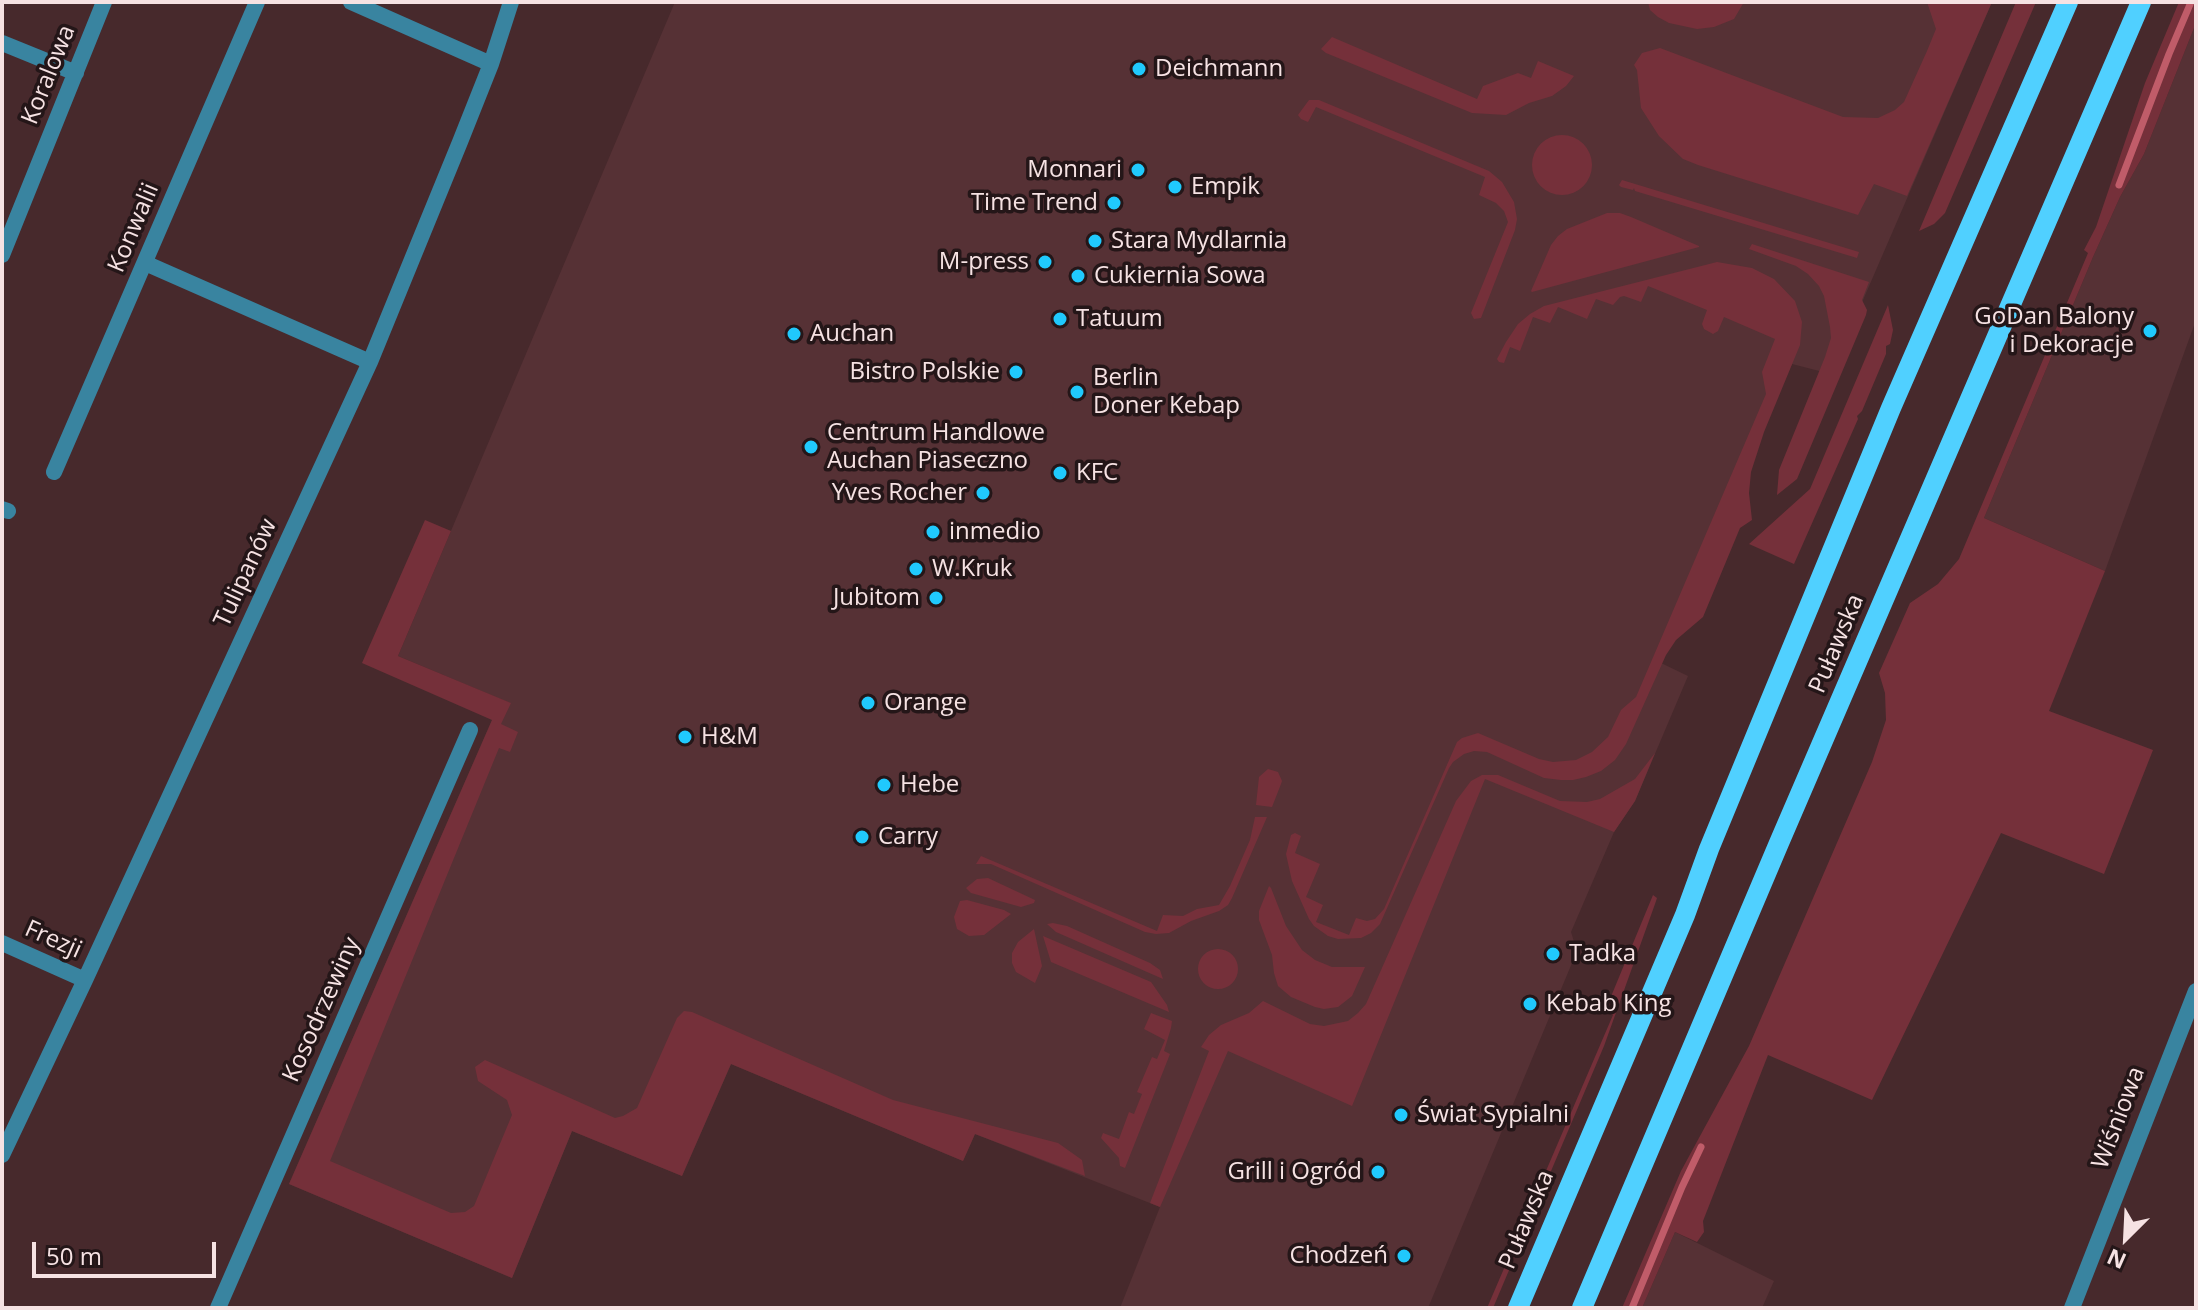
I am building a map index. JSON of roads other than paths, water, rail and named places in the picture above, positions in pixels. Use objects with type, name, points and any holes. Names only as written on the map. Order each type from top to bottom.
[{"type":"main road","name":"Puławska","points":[[1518,1308],[1685,915],[1896,395],[2068,2]]},
{"type":"main road","name":"Puławska","points":[[1582,1308],[2141,2]]},
{"type":"street","name":"Koralowa","points":[[2,255],[104,2]]},
{"type":"street","name":"Konwalii","points":[[54,472],[257,2]]},
{"type":"street","points":[[351,2],[491,64]]},
{"type":"street","name":"Tulipanów","points":[[2,1155],[370,362],[491,64],[511,2]]},
{"type":"street","points":[[2,43],[76,73]]},
{"type":"street","points":[[145,263],[370,362]]},
{"type":"street","name":"Kosodrzewiny","points":[[218,1308],[470,730]]},
{"type":"street","name":"Frezji","points":[[2,943],[85,980]]},
{"type":"street","name":"Wiśniowa","points":[[2072,1308],[2196,991]]},
{"type":"waterway","points":[[2119,185],[2191,2]]},
{"type":"waterway","points":[[1632,1308],[1701,1147]]},
{"type":"place","name":"Deichmann","points":[[1139,69]]},
{"type":"place","name":"Monnari","points":[[1138,170]]},
{"type":"place","name":"Empik","points":[[1175,187]]},
{"type":"place","name":"Time Trend","points":[[1114,203]]},
{"type":"place","name":"Stara Mydlarnia","points":[[1095,241]]},
{"type":"place","name":"M-press","points":[[1045,262]]},
{"type":"place","name":"Cukiernia Sowa","points":[[1078,276]]},
{"type":"place","name":"Tatuum","points":[[1060,319]]},
{"type":"place","name":"GoDan Balony i Dekoracje","points":[[2150,331]]},
{"type":"place","name":"Auchan","points":[[794,334]]},
{"type":"place","name":"Bistro Polskie","points":[[1016,372]]},
{"type":"place","name":"Berlin Doner Kebap","points":[[1077,392]]},
{"type":"place","name":"Centrum Handlowe Auchan Piaseczno","points":[[811,447]]},
{"type":"place","name":"KFC","points":[[1060,473]]},
{"type":"place","name":"Yves Rocher","points":[[983,493]]},
{"type":"place","name":"inmedio","points":[[933,532]]},
{"type":"place","name":"W.Kruk","points":[[916,569]]},
{"type":"place","name":"Jubitom","points":[[936,598]]},
{"type":"place","name":"Orange","points":[[868,703]]},
{"type":"place","name":"H&M","points":[[685,737]]},
{"type":"place","name":"Hebe","points":[[884,785]]},
{"type":"place","name":"Carry","points":[[862,837]]},
{"type":"place","name":"Tadka","points":[[1553,954]]},
{"type":"place","name":"Kebab King","points":[[1530,1004]]},
{"type":"place","name":"Świat Sypialni","points":[[1401,1115]]},
{"type":"place","name":"Grill i Ogród","points":[[1378,1172]]},
{"type":"place","name":"Chodzeń","points":[[1404,1256]]}]
